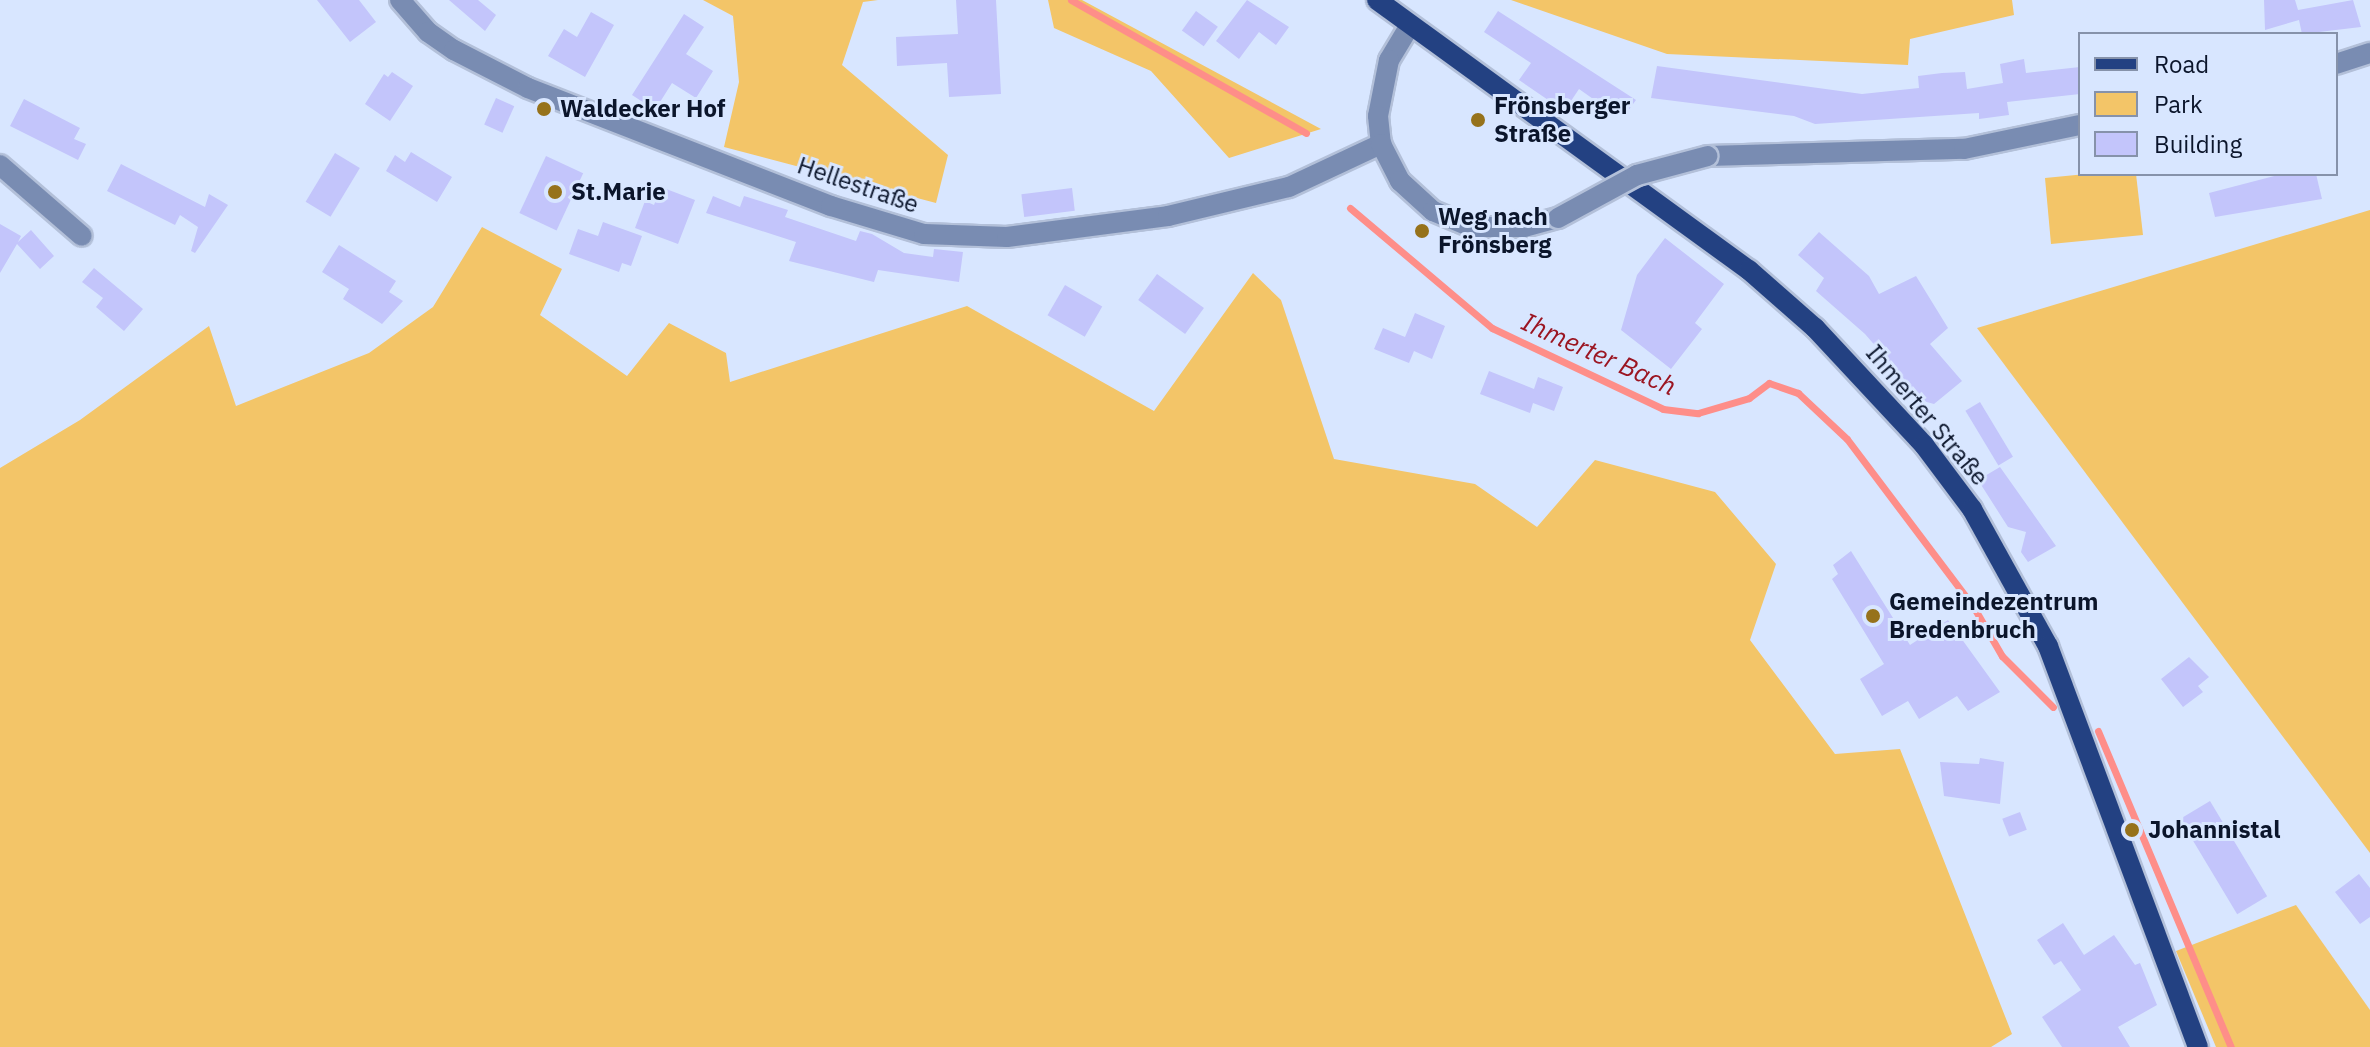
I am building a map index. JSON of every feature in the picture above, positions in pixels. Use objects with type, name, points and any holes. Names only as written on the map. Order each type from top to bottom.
[{"type":"main road","name":"Ihmerter Straße","points":[[1377,0],[1409,27],[1749,270],[1815,328],[1924,445],[1972,509],[2048,646],[2198,1047]]},
{"type":"street","name":"Hellestraße","points":[[400,0],[428,32],[454,50],[528,88],[831,206],[924,234],[1007,237],[1168,216],[1289,187],[1381,144]]},
{"type":"street","points":[[1409,27],[1389,60],[1381,90],[1381,144],[1412,196],[1453,221],[1497,230],[1558,218],[1637,175],[1708,156],[1964,149],[2078,125]]},
{"type":"street","points":[[2338,63],[2370,53]]},
{"type":"street","points":[[0,165],[82,236]]},
{"type":"green space","points":[[703,0],[878,0],[863,2],[842,65],[948,155],[936,203],[724,147],[739,82],[733,16]]},
{"type":"green space","points":[[1048,0],[1082,0],[1321,129],[1229,158],[1151,71],[1054,28]]},
{"type":"green space","points":[[1511,0],[2012,0],[2014,15],[1910,39],[1908,65],[1667,54]]},
{"type":"green space","points":[[2078,175],[2136,176],[2143,235],[2051,244],[2045,178]]},
{"type":"green space","points":[[2370,210],[2370,853],[1977,328]]},
{"type":"green space","points":[[482,227],[562,269],[540,315],[627,376],[669,323],[726,353],[730,382],[967,306],[1154,411],[1253,273],[1281,300],[1334,459],[1475,484],[1537,527],[1595,460],[1715,492],[1776,564],[1750,640],[1835,754],[1900,749],[2012,1034],[1991,1047],[0,1047],[0,468],[80,420],[209,326],[236,406],[369,353],[433,307]]},
{"type":"green space","points":[[2296,905],[2370,1010],[2370,1047],[2216,1047],[2176,951]]},
{"type":"building","points":[[317,0],[359,0],[376,22],[350,42]]},
{"type":"building","points":[[449,0],[478,0],[496,15],[485,31]]},
{"type":"building","points":[[956,0],[996,0],[1001,94],[949,97],[947,63],[897,66],[896,37],[958,34]]},
{"type":"building","points":[[1247,0],[1289,27],[1276,45],[1259,32],[1239,59],[1216,41]]},
{"type":"building","points":[[2264,0],[2295,0],[2298,10],[2353,0],[2361,27],[2302,32],[2299,20],[2265,30]]},
{"type":"building","points":[[1196,11],[1218,27],[1204,46],[1182,30]]},
{"type":"building","points":[[1498,11],[1636,100],[1625,115],[1613,113],[1579,89],[1567,107],[1554,104],[1519,80],[1531,63],[1484,32]]},
{"type":"building","points":[[591,12],[614,25],[585,77],[548,56],[564,29],[577,37]]},
{"type":"building","points":[[684,14],[704,27],[686,54],[713,71],[696,98],[672,83],[655,110],[632,95]]},
{"type":"building","points":[[2024,59],[2026,73],[2078,67],[2078,94],[2007,102],[2009,115],[1979,119],[1979,113],[1815,124],[1794,116],[1651,98],[1657,66],[1862,94],[1919,88],[1918,76],[1942,73],[1965,72],[1967,89],[2003,83],[2000,64]]},
{"type":"building","points":[[392,72],[413,86],[390,121],[365,104],[384,74],[388,77]]},
{"type":"building","points":[[496,98],[514,106],[502,133],[484,124]]},
{"type":"building","points":[[24,99],[80,128],[74,139],[86,144],[78,160],[10,126]]},
{"type":"building","points":[[411,152],[452,177],[437,202],[386,171],[395,155],[405,162]]},
{"type":"building","points":[[335,153],[360,168],[331,217],[306,202]]},
{"type":"building","points":[[546,156],[583,173],[557,230],[519,213]]},
{"type":"building","points":[[121,164],[205,207],[209,194],[228,205],[195,253],[191,251],[198,227],[180,215],[175,225],[107,191]]},
{"type":"building","points":[[2274,176],[2316,176],[2322,199],[2215,217],[2209,193]]},
{"type":"building","points":[[661,187],[695,200],[678,244],[635,228],[645,201],[654,205]]},
{"type":"building","points":[[1072,188],[1075,211],[1024,217],[1021,194]]},
{"type":"building","points":[[713,196],[740,207],[744,196],[788,210],[785,217],[856,241],[860,231],[872,234],[904,253],[933,257],[934,249],[963,252],[959,282],[878,270],[874,282],[789,261],[796,242],[706,213]]},
{"type":"building","points":[[603,222],[642,236],[631,266],[622,263],[619,272],[569,254],[578,229],[598,236]]},
{"type":"building","points":[[0,224],[21,236],[18,242],[31,230],[54,256],[40,269],[17,244],[0,273]]},
{"type":"building","points":[[1819,232],[1869,276],[1879,294],[1916,276],[1948,328],[1930,344],[1962,381],[1934,404],[1923,401],[1865,334],[1816,291],[1824,278],[1798,255]]},
{"type":"building","points":[[1665,238],[1724,284],[1695,323],[1702,329],[1671,369],[1621,330],[1637,275]]},
{"type":"building","points":[[339,245],[396,281],[389,292],[403,301],[382,324],[343,299],[349,289],[322,272]]},
{"type":"building","points":[[94,268],[143,309],[124,331],[96,307],[103,298],[82,282]]},
{"type":"building","points":[[1157,274],[1204,308],[1185,334],[1138,300]]},
{"type":"building","points":[[1065,285],[1102,307],[1085,337],[1048,315]]},
{"type":"building","points":[[1415,313],[1445,326],[1432,359],[1414,351],[1409,363],[1374,349],[1383,328],[1405,337]]},
{"type":"building","points":[[1489,371],[1534,389],[1538,377],[1563,387],[1554,411],[1533,403],[1530,413],[1480,394]]},
{"type":"building","points":[[1980,402],[2013,457],[1998,466],[1965,411]]},
{"type":"building","points":[[2000,467],[2056,546],[2028,562],[2021,552],[2026,532],[2008,527],[1978,480]]},
{"type":"building","name":"Gemeindezentrum Bredenbruch","points":[[1851,551],[1910,645],[1948,620],[2000,692],[1968,711],[1957,696],[1919,719],[1908,701],[1882,716],[1860,679],[1884,664],[1832,579],[1838,574],[1833,565]]},
{"type":"building","points":[[2189,657],[2209,677],[2198,686],[2203,692],[2183,707],[2161,679]]},
{"type":"building","points":[[1980,758],[2004,762],[2000,804],[1944,796],[1940,762],[1979,764]]},
{"type":"building","points":[[2210,801],[2267,896],[2237,914],[2180,819]]},
{"type":"building","points":[[2020,812],[2027,830],[2009,837],[2002,819]]},
{"type":"building","points":[[2359,874],[2370,888],[2370,917],[2360,924],[2335,892]]},
{"type":"building","points":[[2063,923],[2084,955],[2114,935],[2135,965],[2140,963],[2157,1005],[2118,1027],[2130,1047],[2062,1047],[2042,1017],[2081,990],[2061,961],[2054,965],[2037,940]]},
{"type":"waterway","name":"Ihmerter Bach","points":[[1071,0],[1306,133]]},
{"type":"waterway","name":"Ihmerter Bach","points":[[1350,208],[1492,328],[1663,409],[1698,413],[1749,398],[1769,383],[1798,393],[1847,439],[1973,606],[2002,656],[2053,707]]},
{"type":"waterway","name":"Ihmerter Bach","points":[[2098,731],[2231,1047]]},
{"type":"place","name":"Waldecker Hof","points":[[544,109]]},
{"type":"place","name":"Frönsberger Straße","points":[[1478,120]]},
{"type":"place","name":"St.Marie","points":[[555,192]]},
{"type":"place","name":"Weg nach Frönsberg","points":[[1422,231]]},
{"type":"place","name":"Gemeindezentrum Bredenbruch","points":[[1873,616]]},
{"type":"place","name":"Johannistal","points":[[2132,830]]}]
